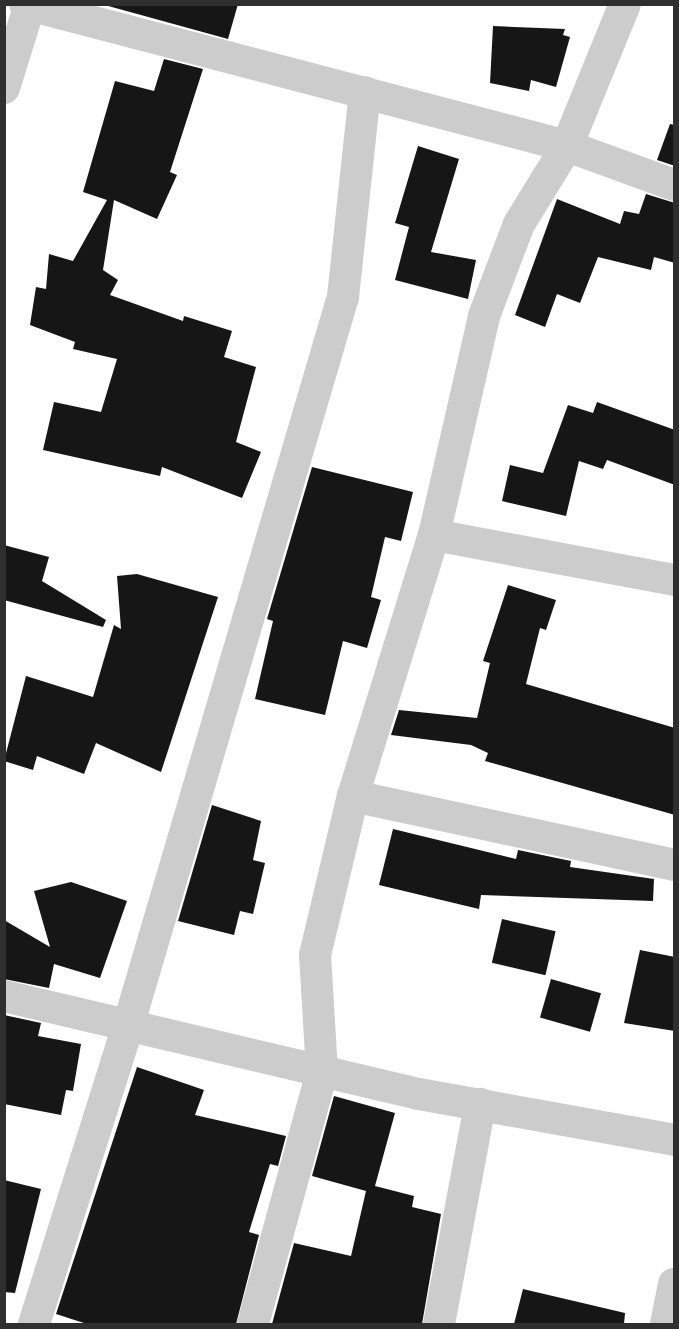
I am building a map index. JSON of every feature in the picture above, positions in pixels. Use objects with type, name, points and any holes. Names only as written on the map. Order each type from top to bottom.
[{"type":"street","points":[[253,1324],[322,1072],[315,955],[353,796],[434,535],[484,316],[519,224],[567,146],[626,4]]},
{"type":"street","points":[[4,88],[28,6],[567,146],[675,185]]},
{"type":"street","points":[[34,1324],[129,1023],[343,297],[365,92]]},
{"type":"street","points":[[434,535],[675,580]]},
{"type":"street","points":[[353,796],[675,865]]},
{"type":"street","points":[[4,996],[129,1023],[322,1072],[675,1140]]},
{"type":"street","points":[[439,1324],[480,1104]]},
{"type":"street","points":[[666,1324],[675,1284]]},
{"type":"building","points":[[101,4],[238,4],[228,39]]},
{"type":"building","points":[[493,26],[565,29],[563,35],[570,37],[556,87],[531,80],[529,91],[490,83]]},
{"type":"building","points":[[164,59],[203,69],[170,172],[177,175],[157,219],[114,200],[103,270],[118,280],[110,295],[183,321],[184,316],[232,331],[224,357],[256,367],[236,442],[261,452],[242,498],[162,467],[160,476],[43,450],[54,402],[101,412],[117,359],[73,349],[75,342],[30,325],[36,287],[46,289],[49,254],[73,261],[107,200],[83,192],[115,81],[154,91]]},
{"type":"building","points":[[670,124],[675,125],[675,166],[657,160]]},
{"type":"building","points":[[418,146],[459,159],[431,252],[476,260],[468,299],[395,280],[409,227],[395,223]]},
{"type":"building","points":[[646,194],[675,203],[675,263],[654,257],[651,270],[598,257],[580,303],[557,294],[545,327],[515,315],[557,199],[620,224],[624,211],[639,214]]},
{"type":"building","points":[[597,402],[675,430],[675,485],[607,460],[603,469],[579,461],[566,516],[502,501],[510,465],[543,473],[568,405],[593,413]]},
{"type":"building","points":[[312,467],[413,492],[401,541],[385,537],[371,597],[381,600],[367,648],[343,641],[325,715],[255,699],[273,621],[267,619]]},
{"type":"building","points":[[4,545],[49,557],[42,581],[106,620],[103,627],[4,600]]},
{"type":"building","points":[[137,574],[218,597],[161,772],[96,743],[84,774],[37,756],[33,770],[4,761],[26,676],[93,697],[114,625],[121,629],[117,576]]},
{"type":"building","points":[[508,585],[556,600],[546,630],[540,628],[526,684],[675,728],[675,815],[485,761],[488,753],[471,745],[391,735],[399,710],[477,718],[490,663],[483,661]]},
{"type":"building","points":[[212,805],[261,821],[253,860],[265,863],[253,914],[240,911],[234,935],[178,921]]},
{"type":"building","points":[[393,829],[516,859],[518,850],[571,861],[570,867],[654,879],[653,901],[481,895],[479,909],[379,885]]},
{"type":"building","points":[[71,882],[127,901],[100,978],[54,964],[49,988],[4,979],[4,920],[50,947],[34,891]]},
{"type":"building","points":[[502,919],[556,931],[545,975],[492,963]]},
{"type":"building","points":[[640,950],[675,957],[675,1031],[624,1023]]},
{"type":"building","points":[[551,979],[601,993],[590,1032],[540,1017]]},
{"type":"building","points":[[4,1015],[41,1023],[38,1036],[81,1044],[73,1091],[66,1090],[61,1115],[4,1104]]},
{"type":"building","points":[[137,1067],[204,1090],[195,1115],[286,1136],[278,1166],[270,1164],[249,1232],[259,1235],[236,1324],[87,1324],[56,1314]]},
{"type":"building","points":[[334,1096],[395,1113],[375,1186],[414,1196],[412,1207],[441,1214],[422,1324],[272,1324],[294,1243],[351,1256],[366,1191],[312,1176]]},
{"type":"building","points":[[4,1180],[41,1189],[15,1293],[4,1292]]},
{"type":"building","points":[[523,1289],[625,1313],[624,1324],[514,1324]]}]
